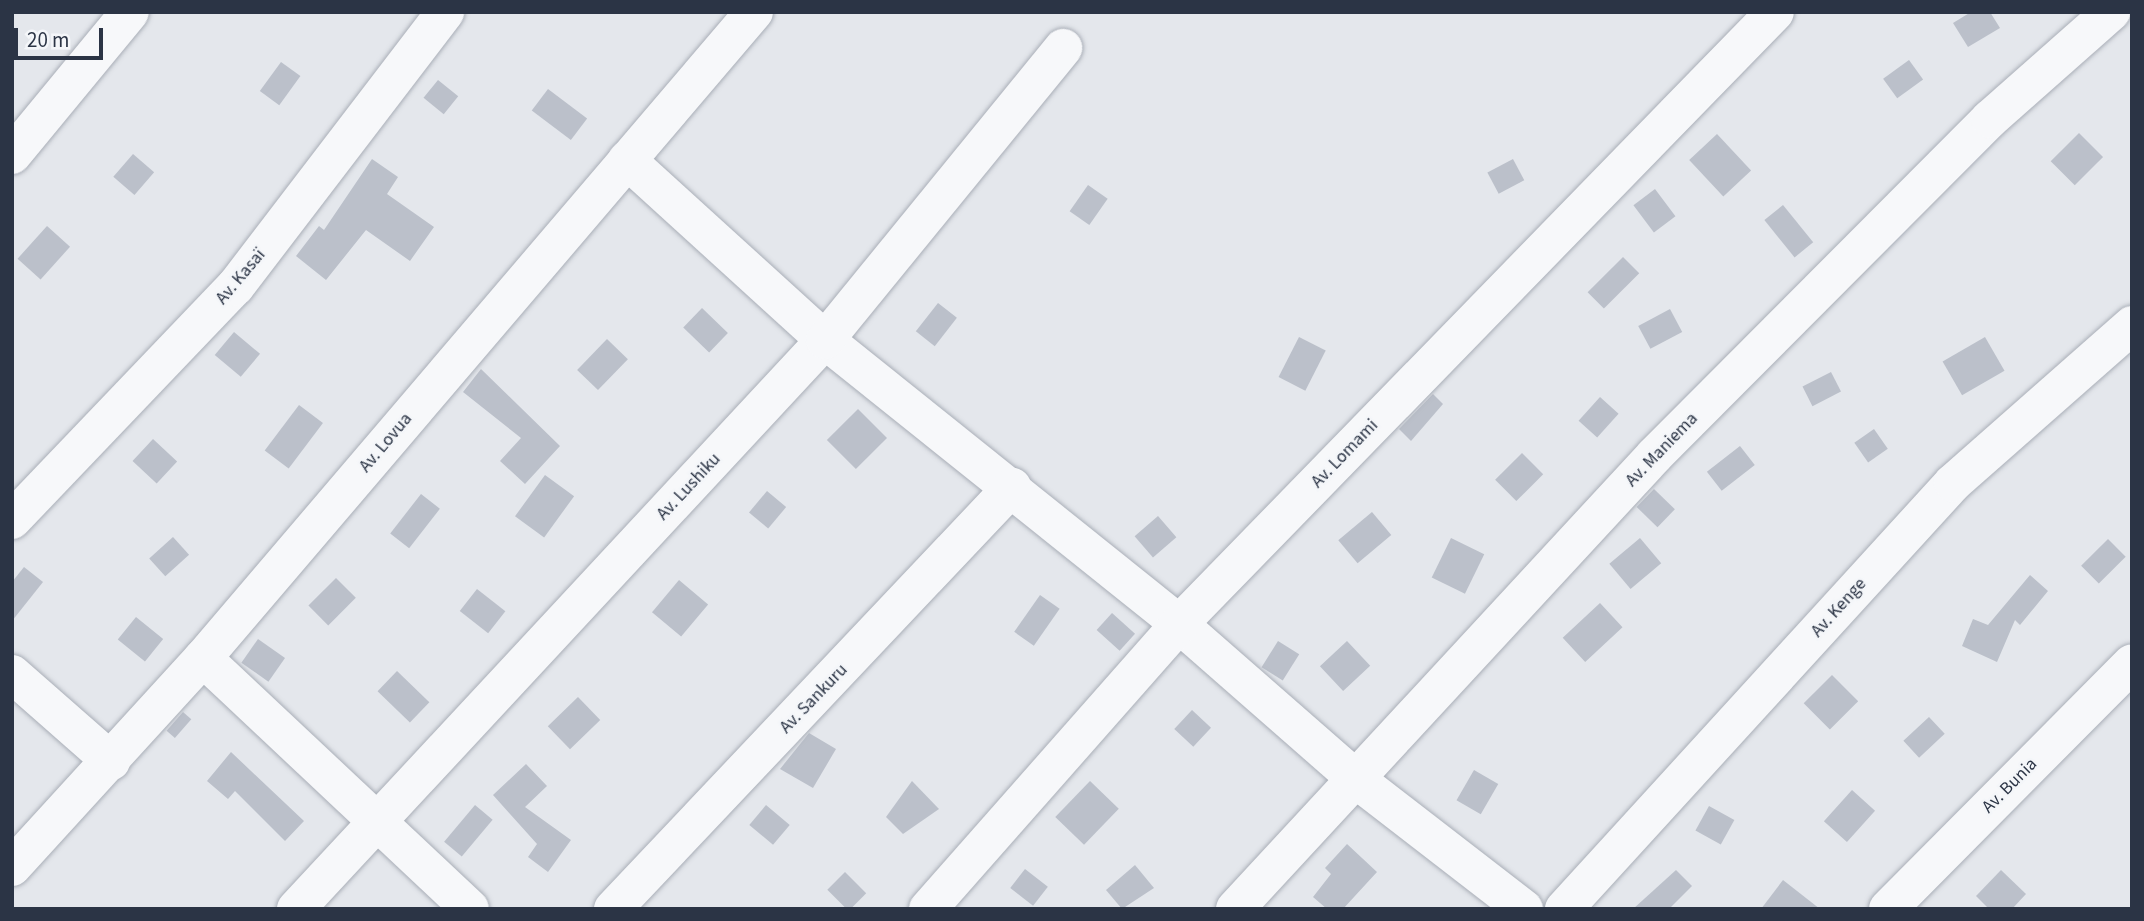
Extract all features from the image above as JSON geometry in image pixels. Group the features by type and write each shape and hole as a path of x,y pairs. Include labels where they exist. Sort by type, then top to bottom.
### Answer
{"street":[{"path":"12,155 130,12"},
{"name":"Av. Kasaï","path":"12,520 235,288 445,12"},
{"name":"Av. Lovua","path":"12,867 203,659 754,12"},
{"name":"Av. Lomami","path":"928,909 1180,624 1775,12"},
{"name":"Av. Maniema","path":"1234,909 1357,780 1655,455 1990,119 2111,12"},
{"name":"Av. Lushiku","path":"296,909 825,340 1063,48"},
{"path":"627,160 825,340 1180,624 1357,780 1524,909"},
{"name":"Av. Kenge","path":"1563,909 1953,483 2132,325"},
{"name":"Av. Sankuru","path":"613,909 1012,487"},
{"path":"203,659 374,825 470,909"},
{"name":"Av. Bunia","path":"1888,909 2132,663"},
{"path":"12,674 111,761"}],"building":[{"path":"1971,12 1990,12 2000,28 1968,47 1953,23"},
{"path":"1909,60 1923,79 1897,98 1883,79"},
{"path":"281,62 300,76 279,105 260,91"},
{"path":"438,80 458,96 444,114 424,98"},
{"path":"548,89 587,118 571,140 532,111"},
{"path":"2079,133 2103,157 2075,185 2051,161"},
{"path":"1717,134 1751,171 1723,196 1689,160"},
{"path":"133,154 154,172 134,195 113,177"},
{"path":"372,159 398,177 387,194 434,227 410,261 366,230 326,280 296,256 319,226 324,230"},
{"path":"1513,159 1524,180 1499,194 1487,173"},
{"path":"1088,185 1108,199 1089,225 1070,211"},
{"path":"1655,189 1675,216 1654,232 1633,205"},
{"path":"1783,205 1813,242 1795,257 1764,220"},
{"path":"47,226 70,247 41,279 18,259"},
{"path":"1623,257 1639,273 1604,309 1588,292"},
{"path":"938,303 957,318 935,346 916,331"},
{"path":"702,308 728,333 709,352 683,327"},
{"path":"1670,309 1682,332 1650,349 1638,326"},
{"path":"234,332 260,354 241,377 215,355"},
{"path":"1299,337 1326,351 1305,391 1279,377"},
{"path":"1985,337 2004,371 1962,395 1943,362"},
{"path":"607,339 628,359 598,390 577,370"},
{"path":"481,369 560,446 525,484 500,461 521,438 463,392"},
{"path":"1831,372 1841,392 1812,406 1802,387"},
{"path":"1433,394 1443,404 1411,441 1399,429"},
{"path":"1600,397 1619,414 1597,438 1579,421"},
{"path":"299,405 323,423 289,469 265,451"},
{"path":"858,409 887,438 856,469 827,440"},
{"path":"1874,429 1888,449 1868,462 1854,443"},
{"path":"153,439 177,462 157,483 133,461"},
{"path":"1740,446 1755,465 1722,491 1707,472"},
{"path":"1522,453 1543,474 1516,501 1495,480"},
{"path":"545,475 574,496 544,537 515,516"},
{"path":"1654,489 1675,509 1657,527 1637,507"},
{"path":"767,491 786,507 768,529 749,512"},
{"path":"421,494 440,509 409,548 390,533"},
{"path":"1372,512 1391,535 1358,563 1338,540"},
{"path":"1158,516 1176,537 1153,557 1135,536"},
{"path":"173,537 189,555 165,576 149,558"},
{"path":"1451,538 1484,554 1465,594 1432,578"},
{"path":"1640,538 1661,563 1631,589 1609,564"},
{"path":"2108,539 2126,557 2099,584 2081,566"},
{"path":"24,567 43,582 12,621 12,582"},
{"path":"2030,575 2048,591 2020,625 2015,620 1997,662 1962,646 1973,619 1988,625"},
{"path":"336,578 356,598 328,625 308,606"},
{"path":"679,580 708,604 681,637 652,612"},
{"path":"477,589 505,611 488,633 460,611"},
{"path":"1040,595 1060,609 1034,646 1014,632"},
{"path":"1600,603 1623,627 1585,662 1563,638"},
{"path":"1112,613 1135,634 1120,651 1097,630"},
{"path":"136,617 163,639 145,662 118,640"},
{"path":"258,639 285,658 268,682 241,663"},
{"path":"1278,641 1299,654 1283,681 1262,667"},
{"path":"1347,641 1370,666 1343,691 1320,666"},
{"path":"397,671 429,702 410,722 378,691"},
{"path":"1832,675 1858,701 1830,729 1804,703"},
{"path":"578,697 600,720 570,749 548,726"},
{"path":"1192,710 1211,728 1193,747 1174,729"},
{"path":"183,712 191,719 175,738 167,731"},
{"path":"1929,717 1945,734 1919,758 1903,741"},
{"path":"809,733 836,749 813,788 780,769"},
{"path":"231,752 304,821 285,841 235,791 228,799 207,781"},
{"path":"526,764 547,786 525,807 571,840 548,872 528,857 537,844 493,795"},
{"path":"1474,770 1498,784 1481,814 1456,800"},
{"path":"912,781 939,809 903,834 886,817"},
{"path":"1090,781 1119,809 1084,845 1055,817"},
{"path":"1852,790 1875,811 1847,842 1824,821"},
{"path":"475,805 493,820 462,857 444,842"},
{"path":"766,805 790,825 773,845 749,825"},
{"path":"1709,806 1734,820 1721,845 1695,830"},
{"path":"1347,844 1377,872 1343,909 1327,909 1313,897 1331,874 1325,868"},
{"path":"1135,865 1154,888 1122,909 1106,890"},
{"path":"1025,869 1048,887 1033,906 1010,888"},
{"path":"1676,870 1692,886 1669,909 1633,909"},
{"path":"2001,870 2026,894 2012,909 1989,909 1976,896"},
{"path":"845,872 866,893 850,909 847,909 827,890"},
{"path":"1783,880 1820,909 1761,909"}]}
